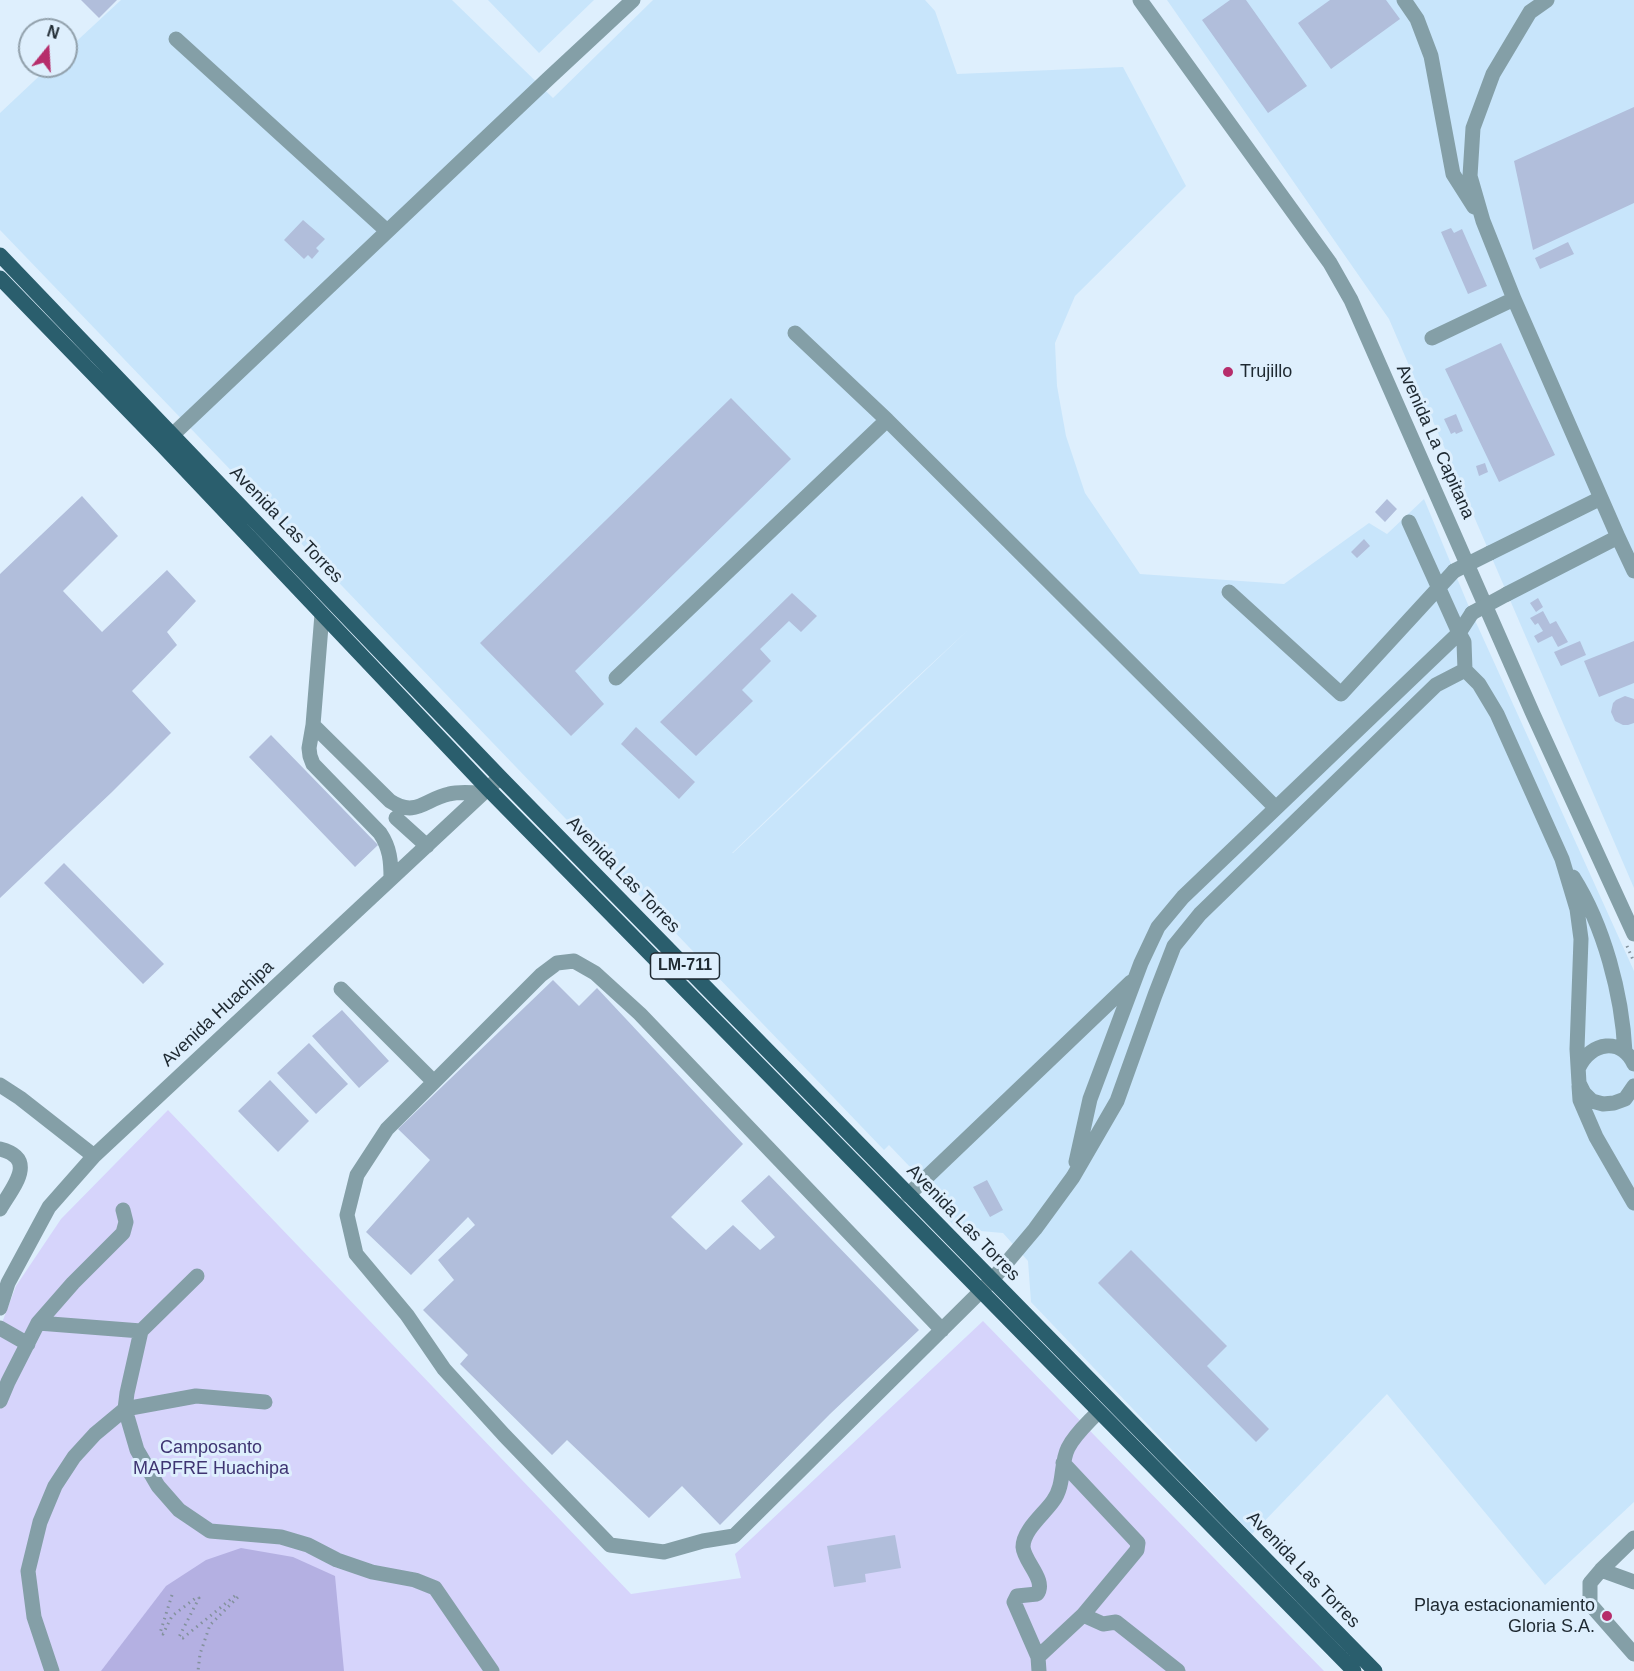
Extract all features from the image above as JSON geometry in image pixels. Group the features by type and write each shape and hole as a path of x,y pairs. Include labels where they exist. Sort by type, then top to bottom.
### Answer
{"main road":[{"name":"Avenida Las Torres","path":"0,255 322,614 486,791 1354,1671"},
{"name":"Avenida Las Torres","path":"0,278 167,440 500,777 1375,1671"}],"street":[{"path":"167,440 633,0"},
{"name":"Avenida La Capitana","path":"1140,0 1330,263 1352,300 1529,704 1634,934"},
{"path":"1404,0 1417,19 1431,56 1453,174 1483,221"},
{"path":"1547,0 1530,12 1493,74 1473,128 1470,176 1483,221 1514,299 1634,571"},
{"path":"176,39 387,231"},
{"path":"1432,338 1514,299"},
{"path":"795,333 887,420 1276,808"},
{"path":"616,678 887,420"},
{"path":"1229,592 1341,694 1454,571 1601,498"},
{"path":"1409,522 1464,642 1465,670 1479,684 1497,714 1562,859 1582,892 1602,939 1616,983 1623,1030 1630,1053"},
{"path":"1073,1177 1090,1099 1135,978 1158,927 1183,897 1459,633 1472,613 1618,537"},
{"path":"322,614 310,756 313,764 387,843 391,879"},
{"path":"942,1330 639,1014 595,973 574,961 557,963 541,975 387,1128 357,1175 347,1215 356,1254 407,1315 444,1370 610,1545 664,1552 703,1541 734,1536 942,1330 992,1280 1035,1229 1073,1177 1117,1101 1174,946 1200,914 1436,685 1465,670"},
{"path":"313,725 390,801 399,807 401,814 427,846"},
{"name":"Avenida Huachipa","path":"0,1308 8,1283 49,1207 94,1156 500,777"},
{"path":"380,833 401,814 449,794 486,791"},
{"path":"1562,859 1577,909 1581,939 1577,1049 1580,1100 1596,1137 1634,1203"},
{"path":"908,1195 1135,978"},
{"path":"341,990 433,1082"},
{"path":"1579,1067 1589,1052 1598,1047 1616,1047 1630,1053"},
{"path":"1579,1083 1584,1093 1592,1101 1603,1104 1614,1104 1625,1099 1633,1090"},
{"path":"0,1085 94,1156"},
{"path":"0,1101 20,1098"},
{"path":"0,1149 13,1153 19,1160 21,1169 19,1177 0,1209"},
{"path":"0,1401 38,1323 73,1283 123,1233 126,1222 123,1210"},
{"path":"197,1276 141,1331 127,1393 125,1409 137,1450 158,1486 179,1509 210,1532 282,1537 308,1545 336,1560 372,1572 416,1580 435,1588 492,1671"},
{"path":"38,1323 141,1331"},
{"path":"0,1328 28,1344"},
{"path":"52,1671 34,1617 28,1571 40,1522 55,1486 74,1457 95,1434 125,1409 196,1395 265,1402"},
{"path":"1064,1463 1138,1543 1137,1550 1083,1615 1038,1664 1014,1602 1017,1596 1037,1594 1040,1586 1026,1560 1023,1546 1029,1529 1055,1499 1061,1482 1064,1463 1068,1448 1098,1412"},
{"path":"1633,1652 1590,1604 1590,1583 1634,1538"},
{"path":"1601,1570 1634,1582"},
{"path":"1083,1615 1103,1624 1116,1622 1178,1671"}],"path":[{"path":"172,1595 160,1633 163,1634 172,1616 196,1597 199,1598 179,1637 183,1638 236,1595 238,1597 210,1624 200,1654 198,1671"}],"shaded area":[{"path":"121,0 452,0 553,98 653,0 925,0 935,11 957,74 1123,67 1186,186 1075,296 1055,343 1057,386 1066,436 1085,493 1140,574 1284,584 1369,523 1387,534 1424,499 1469,607 1634,971 1634,1502 1545,1585 1387,1394 1252,1534 1031,1302 1028,1261 1003,1233 957,1229 929,1198 928,1186 889,1145 884,1150 0,230 0,113 37,78 78,78 78,40","holes":["968,630 733,853 861,729"]},
{"path":"488,0 594,0 539,53"},
{"path":"1167,0 1634,0 1634,888 1389,319"},
{"path":"241,1548 293,1557 335,1576 344,1671 101,1671 166,1586 206,1560"}],"green space":[{"name":"Camposanto MAPFRE Huachipa","path":"168,1110 631,1594 741,1578 735,1554 983,1321 1324,1671 0,1671 0,1328 16,1286 61,1219"}],"building":[{"path":"81,0 117,0 99,18"},
{"path":"1230,0 1246,0 1307,86 1268,113 1202,20"},
{"path":"1330,0 1386,0 1400,19 1331,69 1298,23"},
{"path":"1634,107 1634,203 1533,250 1514,161"},
{"path":"303,220 325,239 316,248 319,251 312,259 308,255 304,259 284,240"},
{"path":"1451,228 1454,233 1462,229 1487,286 1468,294 1441,232"},
{"path":"1568,242 1574,254 1540,269 1535,258"},
{"path":"1501,343 1555,455 1499,482 1445,369"},
{"path":"731,398 791,459 575,671 604,704 571,736 480,643"},
{"path":"1456,414 1463,431 1451,434 1444,419"},
{"path":"1485,463 1488,472 1479,476 1476,466"},
{"path":"82,496 118,536 63,591 102,632 167,570 196,601 167,632 177,645 132,691 171,733 0,898 0,574"},
{"path":"1387,499 1397,509 1385,522 1375,512"},
{"path":"1364,539 1370,546 1357,558 1351,552"},
{"path":"792,593 817,616 801,632 789,621 760,649 771,661 742,690 753,701 696,756 660,722"},
{"path":"1538,598 1543,607 1536,612 1530,603"},
{"path":"1543,611 1550,624 1556,621 1568,642 1558,647 1552,636 1538,643 1534,636 1543,631 1538,623 1535,625 1530,618"},
{"path":"1580,641 1586,655 1561,666 1554,652"},
{"path":"1634,641 1634,683 1599,697 1584,661"},
{"path":"1625,696 1634,699 1634,723 1628,725 1615,721 1611,712 1613,703"},
{"path":"636,727 695,782 679,799 621,744"},
{"path":"271,735 378,845 355,867 249,757"},
{"path":"64,863 164,964 143,984 44,883"},
{"path":"553,980 579,1006 597,988 743,1144 671,1217 706,1250 733,1225 760,1250 775,1237 741,1201 769,1175 919,1330 830,1414 720,1525 682,1486 649,1518 567,1440 552,1455 460,1364 468,1355 423,1310 454,1280 438,1260 475,1225 468,1217 411,1275 366,1232 430,1160 398,1129"},
{"path":"342,1010 389,1061 359,1088 312,1036"},
{"path":"309,1043 348,1084 316,1114 277,1073"},
{"path":"270,1080 309,1121 278,1152 238,1111"},
{"path":"987,1180 1003,1210 990,1217 973,1187"},
{"path":"1131,1250 1227,1346 1207,1366 1269,1429 1256,1442 1098,1283"},
{"path":"895,1535 901,1568 865,1574 866,1582 834,1587 827,1546"}],"place":[{"name":"Trujillo","path":"1228,372"},
{"name":"Playa estacionamiento Gloria S.A.","path":"1607,1616"}]}
